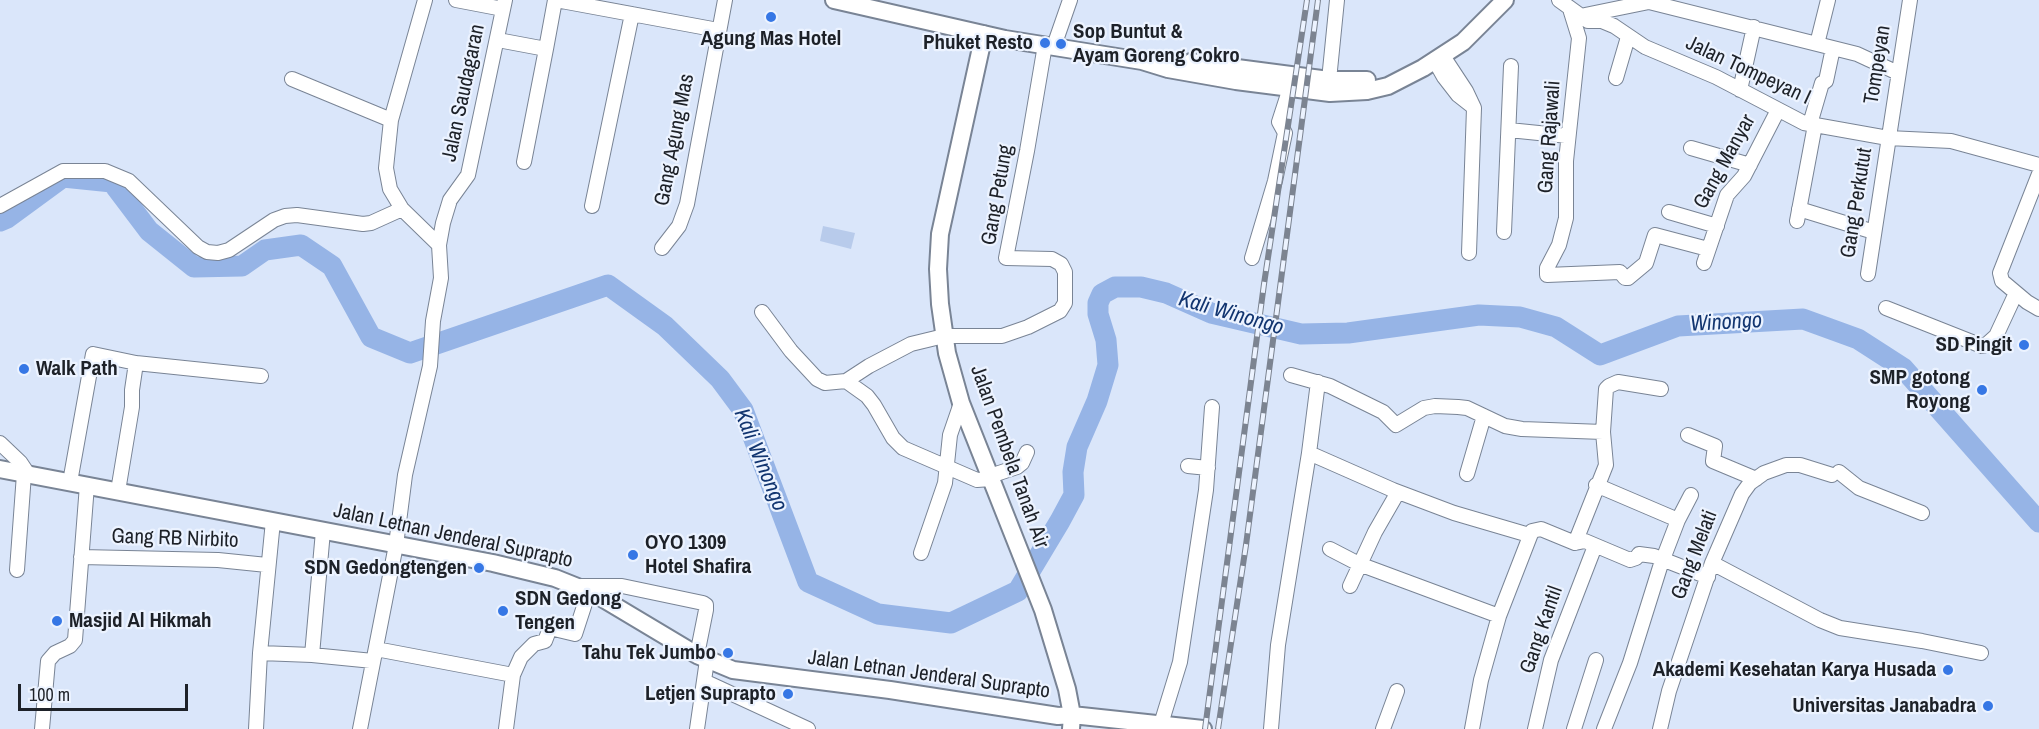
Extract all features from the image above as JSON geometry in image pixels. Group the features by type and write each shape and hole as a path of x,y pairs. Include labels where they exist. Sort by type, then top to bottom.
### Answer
{"main road":[{"path":"834,0 984,34 1142,61 1178,71 1330,93 1366,91 1388,86 1439,58 1478,28 1505,0"},
{"name":"Jalan Pembela Tanah Air","path":"984,34 940,234 938,269 940,304 944,336 961,403 1041,606 1062,671 1069,721"},
{"path":"1142,61 1173,60 1329,80 1354,81 1404,76"},
{"name":"Jalan Letnan Jenderal Suprapto","path":"0,469 493,563 555,578 583,588 702,657 740,671 890,690 1069,721"},
{"path":"1069,721 1161,724 1203,729"},
{"path":"1069,721 1132,729"}],"street":[{"path":"425,0 391,120 386,168 390,189 402,208 439,245"},
{"path":"456,0 504,5"},
{"path":"524,162 556,0 718,30"},
{"name":"Gang Agung Mas","path":"662,248 679,226 687,204 725,0"},
{"path":"1049,46 1070,0"},
{"path":"1329,80 1337,0"},
{"path":"1817,44 1828,0"},
{"name":"Tompeyan","path":"1888,138 1910,0"},
{"path":"1569,8 1649,2 1833,48 1861,56 1898,73"},
{"name":"Jalan Saudagaran","path":"360,729 396,545 405,475 430,366 432,331 441,278 439,245 446,209 468,175 504,5"},
{"name":"Jalan Tompeyan I","path":"1569,8 1588,21 1602,21 1614,26 1645,47 1716,77 1792,118 1888,138 1951,141 2039,165"},
{"name":"Gang Rajawali","path":"1569,8 1579,38 1566,161 1566,218 1559,245 1547,268 1547,274 1549,276 1620,272 1628,278 1646,263 1655,235 1706,256 1717,226"},
{"path":"592,206 632,14"},
{"path":"1740,90 1754,27"},
{"path":"1616,78 1628,37"},
{"path":"498,40 546,49"},
{"name":"Gang Petung","path":"944,336 1002,336 1057,313 1065,303 1065,272 1058,261 1006,258 1049,46"},
{"path":"1833,48 1826,81 1822,83 1812,124 1798,215 1874,232"},
{"path":"1439,58 1443,76 1458,95 1474,108 1469,253"},
{"path":"1504,232 1511,66"},
{"path":"292,79 391,120"},
{"path":"1252,258 1275,181 1285,133 1279,122 1290,88"},
{"name":"Gang Manyar","path":"1669,212 1717,226 1727,195 1737,186 1750,165 1778,110"},
{"path":"1509,130 1568,136"},
{"name":"Gang Perkutut","path":"1868,274 1888,138"},
{"path":"1690,148 1750,165"},
{"path":"0,206 63,171 105,171 129,181 198,247 207,252 218,253 229,250 274,220 285,216 297,215 363,224 402,208"},
{"path":"2039,174 2000,273 2002,281 2039,309"},
{"path":"1886,308 1982,346 1996,336 2016,293"},
{"path":"762,312 779,337 817,379 825,383 846,381 911,344 944,336"},
{"path":"70,482 93,354 136,363 261,376"},
{"path":"118,491 132,407 136,363"},
{"path":"1291,375 1330,386 1383,412 1396,425 1418,410 1435,406 1463,407 1505,426 1522,429 1603,432"},
{"path":"846,381 867,396 893,438 903,448 977,480 993,483 1022,463 1027,452"},
{"path":"1271,729 1278,645 1318,382"},
{"path":"1575,543 1596,485 1606,465 1603,432 1605,394 1610,386 1625,382 1661,389"},
{"path":"921,553 945,483 950,435 961,403"},
{"path":"1161,724 1180,662 1206,490 1212,407"},
{"path":"1467,474 1484,416"},
{"path":"1689,435 1715,446 1713,461 1756,479"},
{"path":"0,443 20,462 26,474 16,570"},
{"path":"1309,453 1398,492 1454,513 1529,536"},
{"name":"Gang Melati","path":"1660,729 1669,691 1712,563 1742,494 1756,479 1775,468 1792,464 1809,467 1835,473 1859,488 1922,513"},
{"path":"1188,466 1208,468"},
{"path":"42,729 48,661 55,653 70,646 75,640 87,485"},
{"path":"1596,485 1678,520"},
{"path":"1350,586 1375,532 1398,492"},
{"path":"1604,729 1630,663 1678,520 1691,495"},
{"path":"256,729 267,565 273,521"},
{"path":"1472,729 1481,680 1499,616 1529,536 1536,529 1575,543 1585,541 1630,560 1639,554 1664,558 1674,565 1708,577"},
{"path":"312,655 323,531"},
{"name":"Gang Kantil","path":"1535,729 1554,652 1595,546"},
{"path":"1330,549 1359,564 1499,616"},
{"name":"Gang RB Nirbito","path":"81,557 218,560 267,565"},
{"path":"1712,563 1820,620 1840,627 1899,636 1981,653"},
{"path":"506,729 513,675 522,656 534,644 545,640 550,628 574,634 583,588 622,586 706,605 702,657 704,681 698,729"},
{"path":"260,653 374,655 513,675"},
{"path":"1574,729 1596,660"},
{"path":"704,681 778,723 808,729"},
{"path":"1383,729 1397,691"}],"shaded area":[{"path":"823,226 855,233 851,249 820,241"}],"waterway":[{"name":"Kali Winongo","path":"0,221 63,177 112,182 149,231 194,267 242,266 265,250 301,245 332,266 371,337 410,353 608,285 665,326 720,379 743,410 808,582 878,614 951,623 1018,591 1074,495 1073,472 1077,447 1097,401 1108,365 1106,340 1098,314 1098,303 1102,294 1115,287 1141,287 1166,293 1211,313 1301,334 1348,333 1479,315 1520,317 1556,327 1600,355 1678,326 1803,319 1858,339 1903,368 2039,522"}],"railway":[{"path":"1205,729 1264,284 1307,0"},
{"path":"1218,729 1246,545 1318,0"}],"place":[{"name":"Agung Mas Hotel","path":"771,17"},
{"name":"Phuket Resto","path":"1045,43"},
{"name":"Sop Buntut & Ayam Goreng Cokro","path":"1061,44"},
{"name":"SD Pingit","path":"2024,345"},
{"name":"Walk Path","path":"24,369"},
{"name":"SMP gotong Royong","path":"1982,390"},
{"name":"OYO 1309 Hotel Shafira","path":"633,555"},
{"name":"SDN Gedongtengen","path":"479,568"},
{"name":"SDN Gedong Tengen","path":"503,611"},
{"name":"Masjid Al Hikmah","path":"57,621"},
{"name":"Tahu Tek Jumbo","path":"728,653"},
{"name":"Akademi Kesehatan Karya Husada","path":"1948,670"},
{"name":"Letjen Suprapto","path":"788,694"},
{"name":"Universitas Janabadra","path":"1988,706"}],"water label":[{"name":"Winongo","path":"1726,323"}]}
